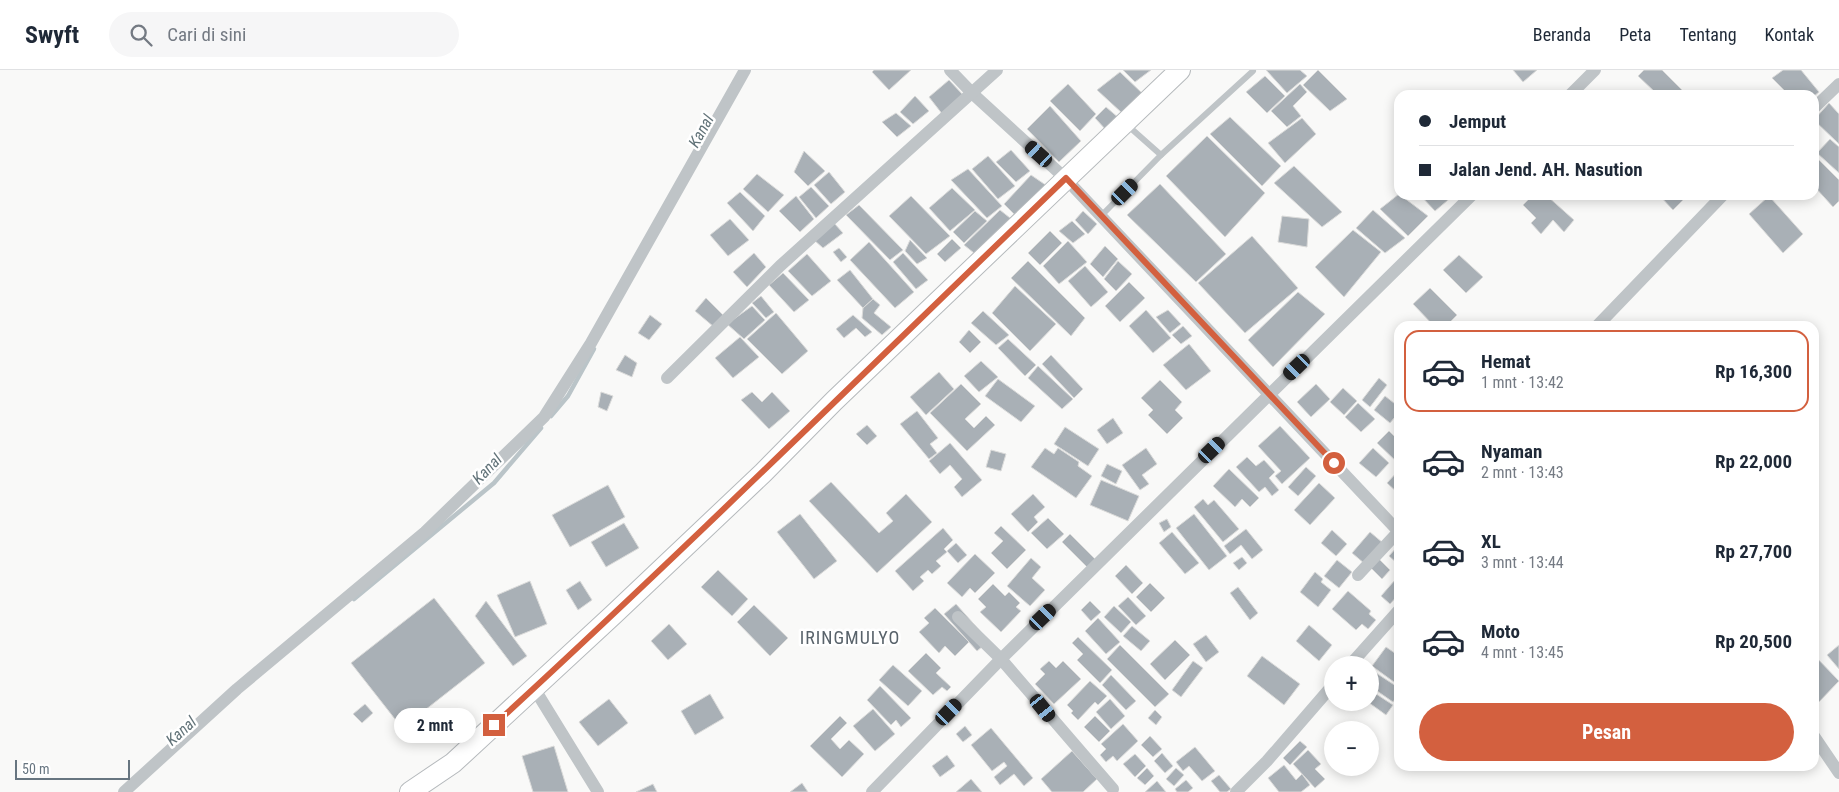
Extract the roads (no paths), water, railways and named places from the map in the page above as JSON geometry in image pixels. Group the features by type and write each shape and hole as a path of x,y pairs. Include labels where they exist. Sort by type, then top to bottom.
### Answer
{"highway":[{"path":"410,792 453,762 534,688 763,473 834,401 1180,70"}],"street":[{"path":"124,792 237,689 425,532 544,417 591,344 745,70"},
{"path":"950,70 973,94 1066,178 1394,527"},
{"path":"667,378 780,266 973,94 997,70"},
{"path":"1575,90 1595,70"},
{"path":"1819,103 1834,88 1839,102"},
{"path":"872,792 1001,659 1467,200"},
{"path":"1602,321 1718,200"},
{"path":"1358,576 1394,537"},
{"path":"1358,656 1394,616"},
{"path":"958,617 1001,659 1113,789"},
{"path":"534,688 598,792"},
{"path":"1236,792 1267,762 1324,695"},
{"path":"1819,743 1839,773"}],"lane":[{"path":"1101,216 1161,155 1253,71"},
{"path":"1125,123 1161,155"}],"waterway":[{"name":"Kanal","path":"551,416 568,396 594,349"},
{"name":"Kanal","path":"354,599 494,483 541,428"}],"district":[{"name":"IRINGMULYO","path":"850,637"}]}
